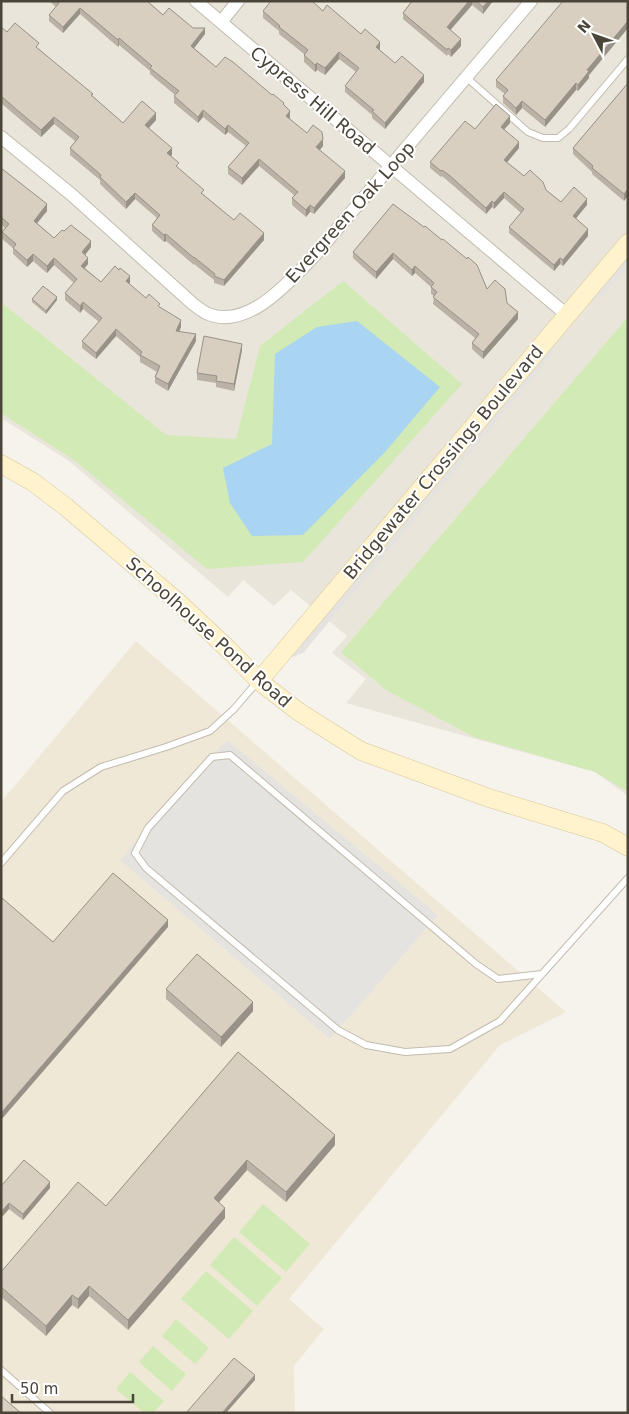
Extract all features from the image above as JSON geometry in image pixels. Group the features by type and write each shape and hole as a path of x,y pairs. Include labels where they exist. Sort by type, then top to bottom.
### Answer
{"street":[{"name":"Cypress Hill Road","path":"196,1 567,316"},
{"path":"221,22 238,1"},
{"name":"Evergreen Oak Loop","path":"1,138 72,194 193,304 206,313 223,317 239,316 252,311 289,282 315,255 531,1"},
{"name":"Bridgewater Crossings Boulevard","path":"259,681 628,243"},
{"name":"Schoolhouse Pond Road","path":"1,464 33,482 66,507 179,603 259,681 299,712 360,751 489,798 603,833 628,847"}],"lane":[{"path":"467,78 528,132 543,138 558,138 569,129 628,59"},
{"path":"1,863 63,791 101,767 210,731 234,709 259,681"},
{"path":"542,974 498,979 476,964 230,755 212,756 148,828 135,853 146,868 338,1030 366,1045 405,1052 450,1049 500,1021 628,878"},
{"path":"1,1370 50,1413"}],"shaded area":[{"path":"1,1 628,1 628,796 595,772 346,703 366,679 332,653 347,636 291,590 274,606 243,580 228,597 69,461 1,418"},
{"path":"628,256 628,267 602,296 590,301"},
{"path":"555,343 551,356 303,653 292,657 291,656"},
{"path":"136,641 566,1012 500,1045 289,1299 324,1329 294,1366 295,1413 1,1413 1,802"},
{"path":"227,740 438,915 330,1039 120,860"}],"green space":[{"path":"343,281 462,384 303,562 207,569 74,460 1,413 1,302 166,435 236,439 260,346"},
{"path":"628,317 628,792 595,772 474,737 386,690 341,652"},
{"path":"263,1204 310,1244 286,1272 239,1232"},
{"path":"234,1237 282,1278 257,1306 210,1265"},
{"path":"206,1271 253,1311 229,1339 181,1299"},
{"path":"176,1319 209,1348 195,1364 162,1336"},
{"path":"153,1346 186,1374 172,1391 139,1362"},
{"path":"130,1372 164,1401 153,1413 144,1413 116,1389"}],"water":[{"path":"357,321 440,387 386,451 303,535 252,536 230,503 223,468 272,444 275,354 317,327"}],"building":[{"path":"57,1 147,1 163,15 169,8 193,28 205,28 191,46 216,67 225,57 233,62 284,103 290,111 286,116 307,133 313,125 322,132 323,139 316,147 345,171 314,208 310,205 306,210 292,198 298,192 259,159 242,178 228,167 249,143 228,125 225,129 203,110 198,117 174,96 179,91 150,68 152,66 80,8 63,27 49,15 59,3"},
{"path":"271,1 312,1 323,11 327,5 361,34 365,29 380,42 376,47 395,63 402,56 424,75 385,123 372,111 374,110 345,86 359,68 339,52 325,68 317,63 315,65 304,55 308,50 279,27 263,11"},
{"path":"412,1 469,1 447,27 461,39 451,50 448,48 447,50 403,13"},
{"path":"476,1 488,1 483,7"},
{"path":"563,1 628,1 628,21 587,70 589,71 578,85 576,83 545,120 522,101 516,108 503,96 508,90 496,80"},
{"path":"15,23 39,43 36,47 93,94 91,95 123,123 142,101 156,113 145,125 172,148 167,153 179,163 176,166 204,190 201,193 234,220 240,213 264,233 224,280 214,276 215,274 152,225 160,215 135,193 126,202 100,177 101,175 70,148 79,137 54,117 41,130 1,96 1,27 7,32"},
{"path":"628,83 628,189 624,194 592,168 593,166 573,148"},
{"path":"496,104 510,116 501,127 519,142 504,160 524,176 530,170 543,182 546,190 561,202 574,187 587,199 573,216 588,229 563,260 560,258 554,265 509,227 524,209 504,192 494,203 492,201 486,208 449,175 430,162 465,121 475,129"},
{"path":"1,168 47,204 34,221 54,238 71,225 91,241 82,252 88,258 81,266 101,282 115,266 119,270 120,268 130,276 126,281 146,298 149,294 160,304 158,306 181,320 176,331 196,334 168,384 155,377 160,366 140,355 142,352 116,329 96,353 82,341 102,318 83,302 80,306 65,293 77,279 54,258 47,266 33,254 27,260 13,248 16,244 2,232 9,224 1,217"},
{"path":"393,204 477,265 487,289 495,280 505,289 507,303 518,312 483,352 472,343 479,334 433,297 437,292 431,287 434,283 415,266 412,270 393,253 376,272 353,252"},
{"path":"43,286 57,297 46,311 32,299"},
{"path":"204,336 242,344 234,384 216,381 217,376 197,373"},
{"path":"113,873 168,920 1,1113 1,899 53,942"},
{"path":"197,954 253,1002 221,1037 166,989"},
{"path":"238,1052 335,1135 286,1192 247,1160 214,1198 225,1208 128,1320 89,1286 78,1299 72,1295 46,1326 1,1287 1,1272 78,1182 106,1206"},
{"path":"24,1160 50,1182 23,1214 9,1203 1,1212 1,1186"},
{"path":"234,1358 255,1375 222,1413 186,1413"},
{"path":"1,1396 21,1413 1,1413"}]}
